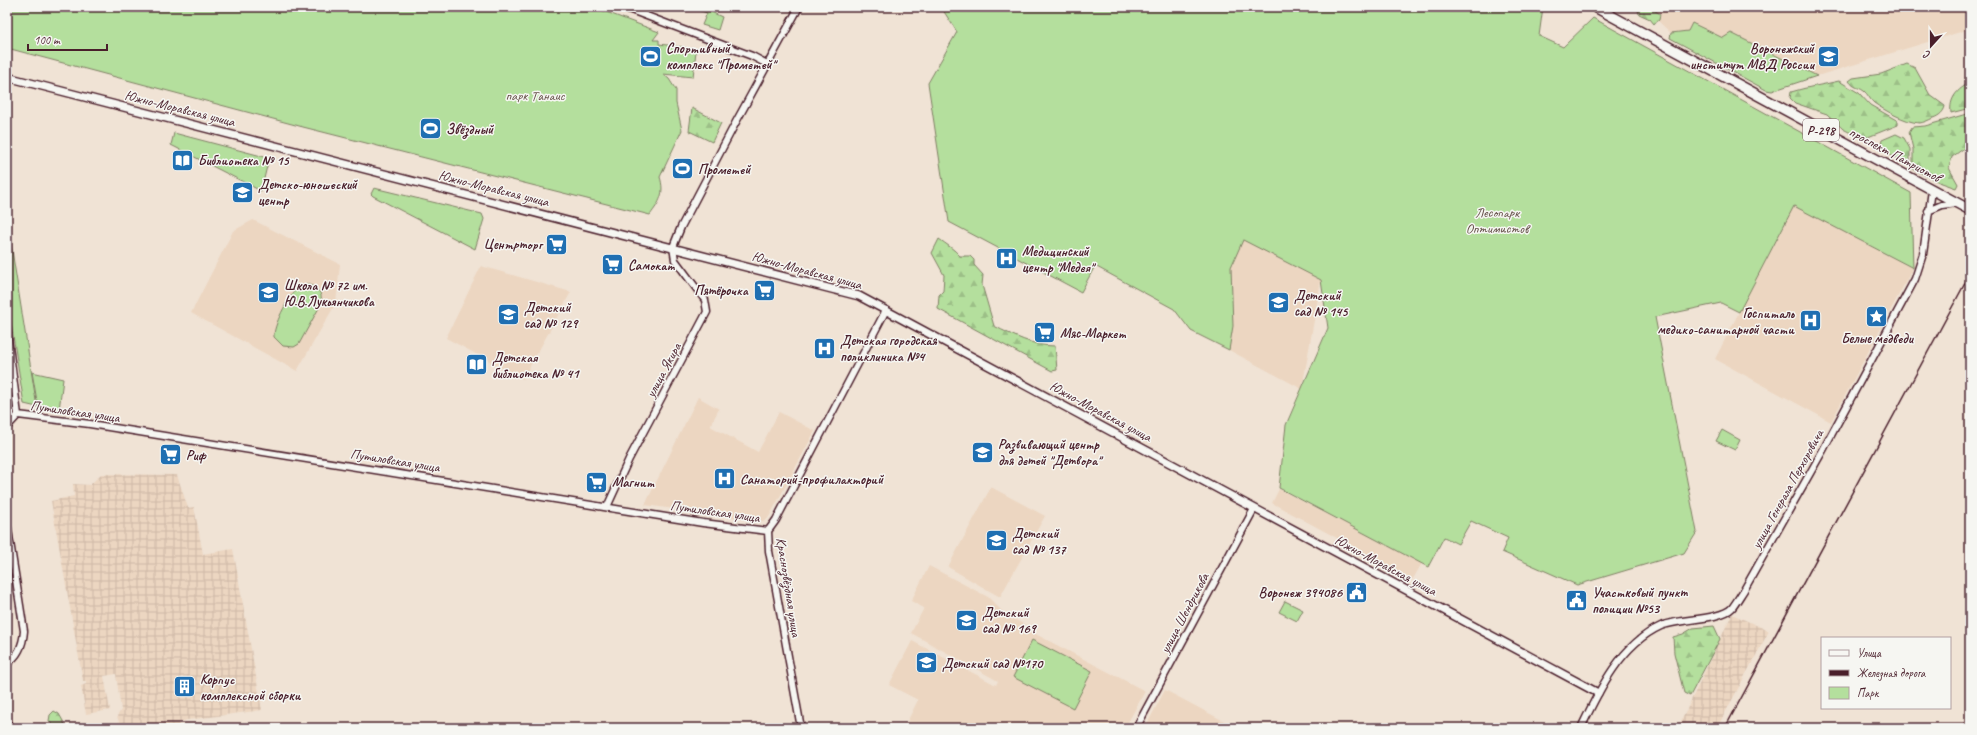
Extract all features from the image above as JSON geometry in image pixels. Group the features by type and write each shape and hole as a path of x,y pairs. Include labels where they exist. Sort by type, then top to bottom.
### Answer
{"highway":[{"name":"проспект Патриотов","path":"1595,7 1970,210"}],"main road":[{"name":"Южно-Моравская улица","path":"7,76 852,294 886,310 1598,693"}],"street":[{"path":"623,7 752,56 768,64"},
{"path":"673,247 691,207 799,7"},
{"name":"улица Генерала Перхоровича","path":"1581,728 1598,693 1613,669 1644,636 1662,625 1712,616 1731,609 1744,590 1822,452 1915,279 1923,254 1932,190"},
{"path":"1928,211 1942,205 1957,204"},
{"name":"улица Якира","path":"607,507 629,459 707,312 705,300 675,260 673,247"},
{"name":"Краснозвёздная улица","path":"801,728 769,551 768,530 776,520 886,310"},
{"path":"7,331 18,416 7,427"},
{"name":"Путиловская улица","path":"18,416 97,425 607,507 703,522 768,530"},
{"name":"улица Шендрикова","path":"1136,728 1254,509"},
{"path":"7,523 24,639 18,652 7,663"},
{"path":"7,720 8,728"}],"shaded area":[{"name":"Воронежский институт МВД России","path":"1649,7 1970,7 1970,29 1817,76 1738,37 1723,38 1692,23 1688,31 1671,33 1657,20 1660,13"},
{"name":"Госпиталь медико-санитарной части","path":"1794,205 1913,268 1831,422 1715,359"},
{"name":"Школа № 72 им. Ю.В.Лукьянчикова","path":"253,220 340,264 336,303 297,371 191,313 233,231"},
{"name":"Детский сад № 145","path":"1243,239 1321,280 1302,389 1229,350 1233,326 1231,267"},
{"name":"Детский сад № 129","path":"481,266 571,292 523,379 446,338"},
{"name":"Cанаторий-профилакторий","path":"698,397 719,409 710,426 758,452 779,412 815,431 769,517 763,521 645,505"},
{"path":"101,474 177,475 188,508 194,507 203,554 233,549 262,710 187,720 179,723 179,728 121,728 117,716 121,710 116,674 104,676 110,710 86,714 81,686 86,684 86,681 83,681 51,501 74,496 73,484 90,485"},
{"name":"Детский сад № 137","path":"991,487 1045,516 1000,597 948,567"},
{"path":"1279,489 1422,563 1413,579 1272,503"},
{"path":"929,566 988,597 1006,615 1027,626 1026,629 1145,691 1125,728 904,728 918,700 889,685 912,641 996,685 998,681 911,633 924,608 911,601"},
{"path":"1732,614 1769,631 1717,728 1678,728"},
{"path":"1165,690 1237,728 1145,728"}],"green space":[{"name":"парк Танаис","path":"7,7 593,7 659,32 653,40 659,40 659,44 683,47 696,51 693,77 663,74 669,79 676,90 676,103 682,130 660,177 662,188 661,197 650,215 303,127 7,48"},
{"path":"699,7 709,7 709,11 722,17 718,30 702,25 707,13 698,10"},
{"name":"Лесопарк Оптимистов","path":"941,7 1543,7 1539,36 1563,47 1593,18 1911,193 1913,268 1794,206 1739,312 1721,303 1655,317 1697,532 1684,553 1577,585 1502,552 1508,538 1471,521 1458,544 1444,537 1428,567 1279,488 1286,425 1328,328 1321,280 1243,240 1231,267 1233,326 1229,350 1191,331 1174,309 1095,266 1081,292 949,222 928,83 957,32"},
{"path":"1637,7 1654,10 1660,14 1659,20 1654,24 1650,19 1639,14"},
{"path":"1692,23 1723,38 1731,33 1817,76 1772,91 1766,90 1670,38 1671,33 1688,31"},
{"path":"1907,64 1915,68 1930,95 1945,106 1944,110 1939,115 1919,123 1907,120 1883,109 1873,102 1864,91 1851,84 1849,81 1853,78 1881,74"},
{"path":"1839,81 1859,93 1870,105 1898,121 1898,125 1863,139 1843,129 1827,114 1795,103 1790,98 1791,92"},
{"path":"1970,83 1970,108 1951,113 1951,103 1955,95 1961,88"},
{"path":"692,108 721,123 712,142 689,131"},
{"path":"1970,113 1970,144 1952,157 1949,168 1958,184 1956,188 1939,182 1913,169 1913,149 1909,132 1912,127 1925,126"},
{"path":"174,133 269,158 261,191 171,145"},
{"path":"1896,134 1904,138 1910,149 1910,162 1906,165 1880,148 1882,140"},
{"path":"374,188 482,214 484,219 475,249 373,196 371,194"},
{"path":"7,219 37,407 24,404 7,298"},
{"path":"939,239 960,256 970,256 974,260 974,265 983,275 982,285 994,326 1016,337 1031,342 1047,346 1055,346 1057,370 1052,371 938,309 939,295 943,291 944,275 932,253"},
{"path":"307,284 315,287 320,292 320,306 299,344 294,347 283,346 274,337 278,319 285,305 296,289"},
{"path":"32,372 63,379 59,410 38,407"},
{"path":"1722,430 1740,440 1735,450 1716,441"},
{"path":"1285,601 1303,610 1297,621 1279,612"},
{"path":"1714,626 1720,639 1690,696 1684,693 1674,653 1673,637 1683,634 1693,628"},
{"path":"1032,640 1092,671 1073,708 1013,677"},
{"path":"54,711 59,714 67,728 54,726 49,721 50,715"}],"railway":[{"path":"1725,728 1970,274"}],"place":[{"name":"Спортивный комплекс \"Прометей\"","path":"651,56"},
{"name":"Воронежский институт МВД России","path":"1829,56"},
{"name":"Звёздный","path":"431,129"},
{"name":"Библиотека № 15","path":"182,160"},
{"name":"Прометей","path":"683,169"},
{"name":"Детско-юношеский центр","path":"243,192"},
{"name":"Центрторг","path":"557,244"},
{"name":"Медицинский центр \"Медея\"","path":"1007,259"},
{"name":"Самокат","path":"613,265"},
{"name":"Пятёрочка","path":"764,290"},
{"name":"Школа № 72 им. Ю.В.Лукьянчикова","path":"269,293"},
{"name":"Детский сад № 145","path":"1278,303"},
{"name":"Детский сад № 129","path":"508,315"},
{"name":"Белые медведи","path":"1877,316"},
{"name":"Госпиталь медико-санитарной части","path":"1810,321"},
{"name":"Мяс-Маркет","path":"1044,333"},
{"name":"Детская городская поликлиника №4","path":"824,348"},
{"name":"Детская библиотека № 41","path":"476,365"},
{"name":"Развивающий центр для детей \"Детвора\"","path":"983,452"},
{"name":"Риф","path":"171,455"},
{"name":"Cанаторий-профилакторий","path":"724,479"},
{"name":"Магнит","path":"596,482"},
{"name":"Детский сад № 137","path":"997,541"},
{"name":"Воронеж 394086","path":"1357,592"},
{"name":"Участковый пункт полиции №53","path":"1577,600"},
{"name":"Детский сад № 169","path":"967,620"},
{"name":"Детский сад №170","path":"927,663"},
{"name":"Корпус комплексной сборки","path":"185,687"}]}
